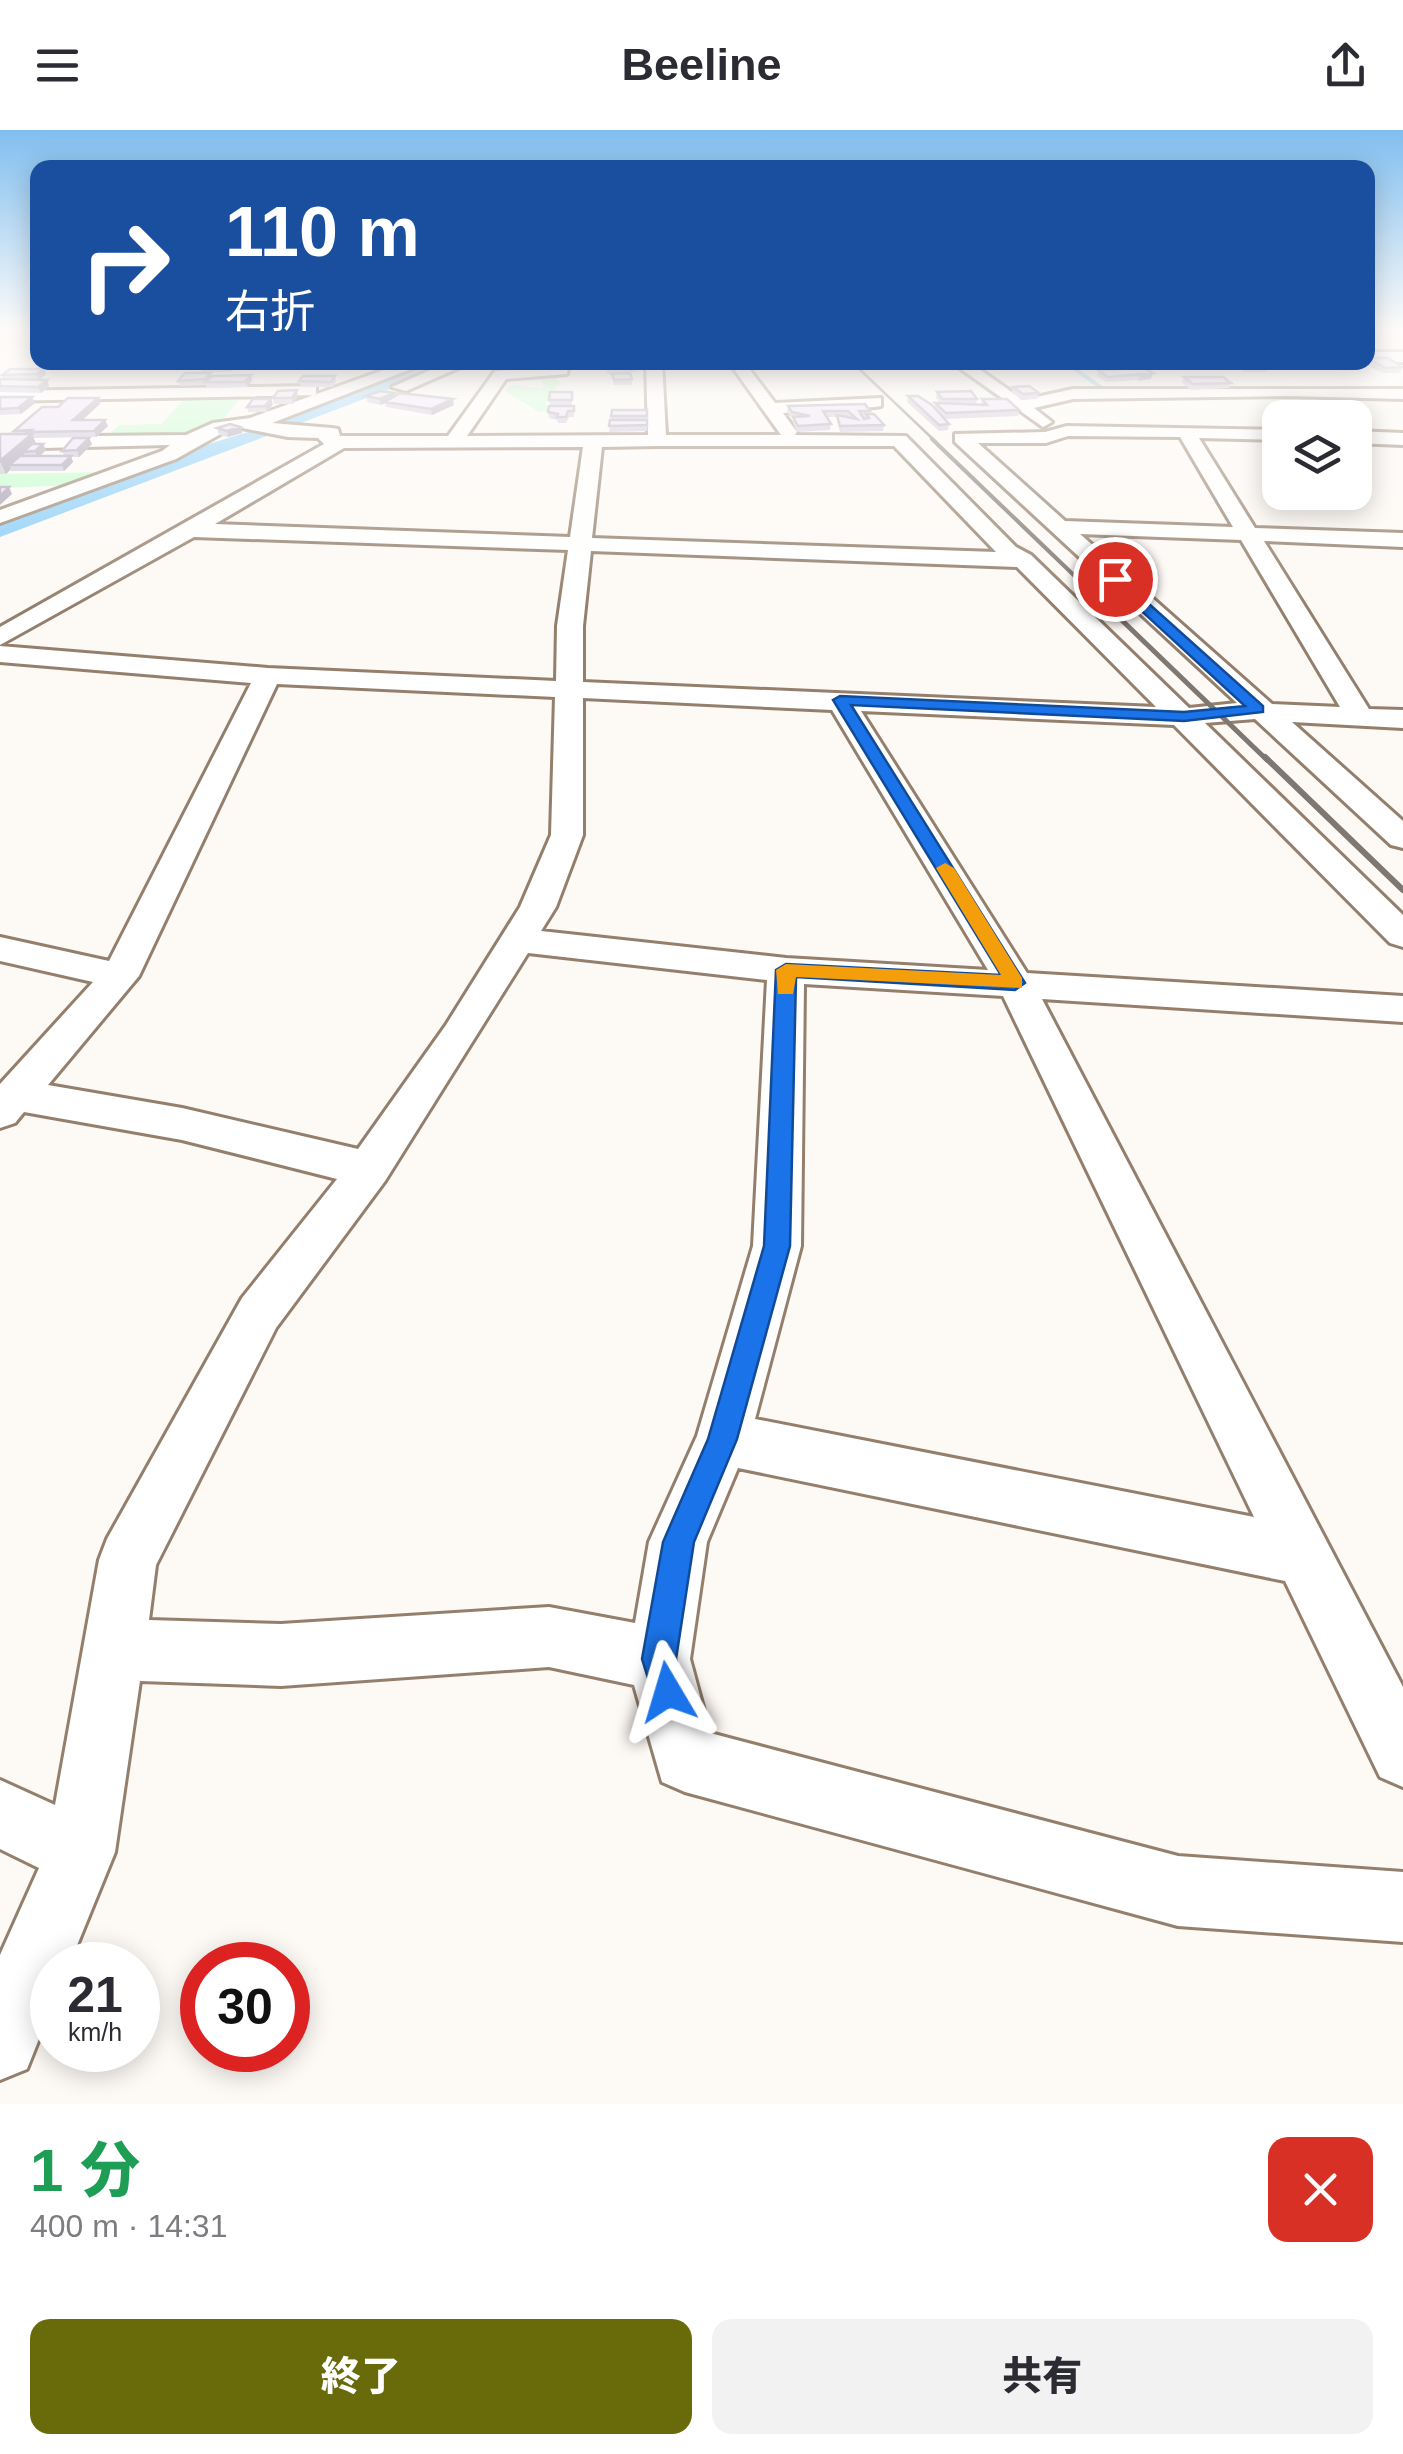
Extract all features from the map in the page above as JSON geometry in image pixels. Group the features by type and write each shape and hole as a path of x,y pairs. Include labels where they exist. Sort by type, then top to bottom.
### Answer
{"street":[{"path":"0,442 24,421"},
{"path":"256,425 266,421"},
{"path":"288,432 315,421"},
{"path":"456,438 468,421"},
{"path":"656,421 657,438"},
{"path":"781,421 795,440"},
{"path":"1042,421 1060,434"},
{"path":"1223,421 1230,433"},
{"path":"7,512 169,456 196,438 229,424 332,433 334,440"},
{"path":"1186,432 1360,717"},
{"path":"1262,434 1186,432 960,438 1403,838"},
{"path":"0,442 196,438"},
{"path":"250,446 456,438 899,440 1008,552 1023,560 1403,935"},
{"path":"1372,439 1401,441"},
{"path":"0,637 12,621 188,530 334,440"},
{"path":"0,2042 81,1852 128,1560 260,1313 369,1169 460,1035 538,907 567,835 570,626 593,441"},
{"path":"125,494 178,474"},
{"path":"1058,527 1403,540"},
{"path":"188,530 1023,560"},
{"path":"0,654 268,676 1184,717 1259,711 1403,720"},
{"path":"8,1104 120,976 268,676"},
{"path":"840,700 1015,983 1403,1754"},
{"path":"518,940 786,970 1403,1009"},
{"path":"0,950 120,976"},
{"path":"786,970 777,1246 723,1439 678,1542 659,1659 685,1758 1178,1891 1403,1906"},
{"path":"8,1104 182,1124 369,1169"},
{"path":"723,1439 1304,1556"},
{"path":"114,1649 281,1655 549,1637 659,1659"},
{"path":"0,1814 81,1852"}],"green space":[{"path":"222,421 217,427 192,436 107,437 119,425"},
{"path":"112,472 75,485 0,488 0,474"}],"water":[{"path":"306,421 0,537 0,520 196,448 277,423"}],"building":[{"path":"26,421 104,421 94,431 14,431"},
{"path":"610,421 647,421 647,425 609,426"},
{"path":"795,421 831,424 798,426"},
{"path":"839,421 880,421 884,425 840,426"},
{"path":"230,424 240,427 227,431 217,428"},
{"path":"0,434 32,434 0,461"},
{"path":"73,438 89,438 77,450 62,451"},
{"path":"32,444 43,444 35,451 23,452"},
{"path":"20,456 71,456 62,465 9,465"}],"railway":[{"path":"914,421 935,441"},
{"path":"932,439 1081,582"},
{"path":"1079,579 1267,760"},
{"path":"1265,757 1403,890"}],"slow traffic":[{"path":"786,989 786,970 1015,983 945,868"}],"route":[{"path":"668,1692 659,1659 678,1542 723,1439 777,1246 786,970 1015,983 840,700 1184,717 1257,709 1115,579"}]}
